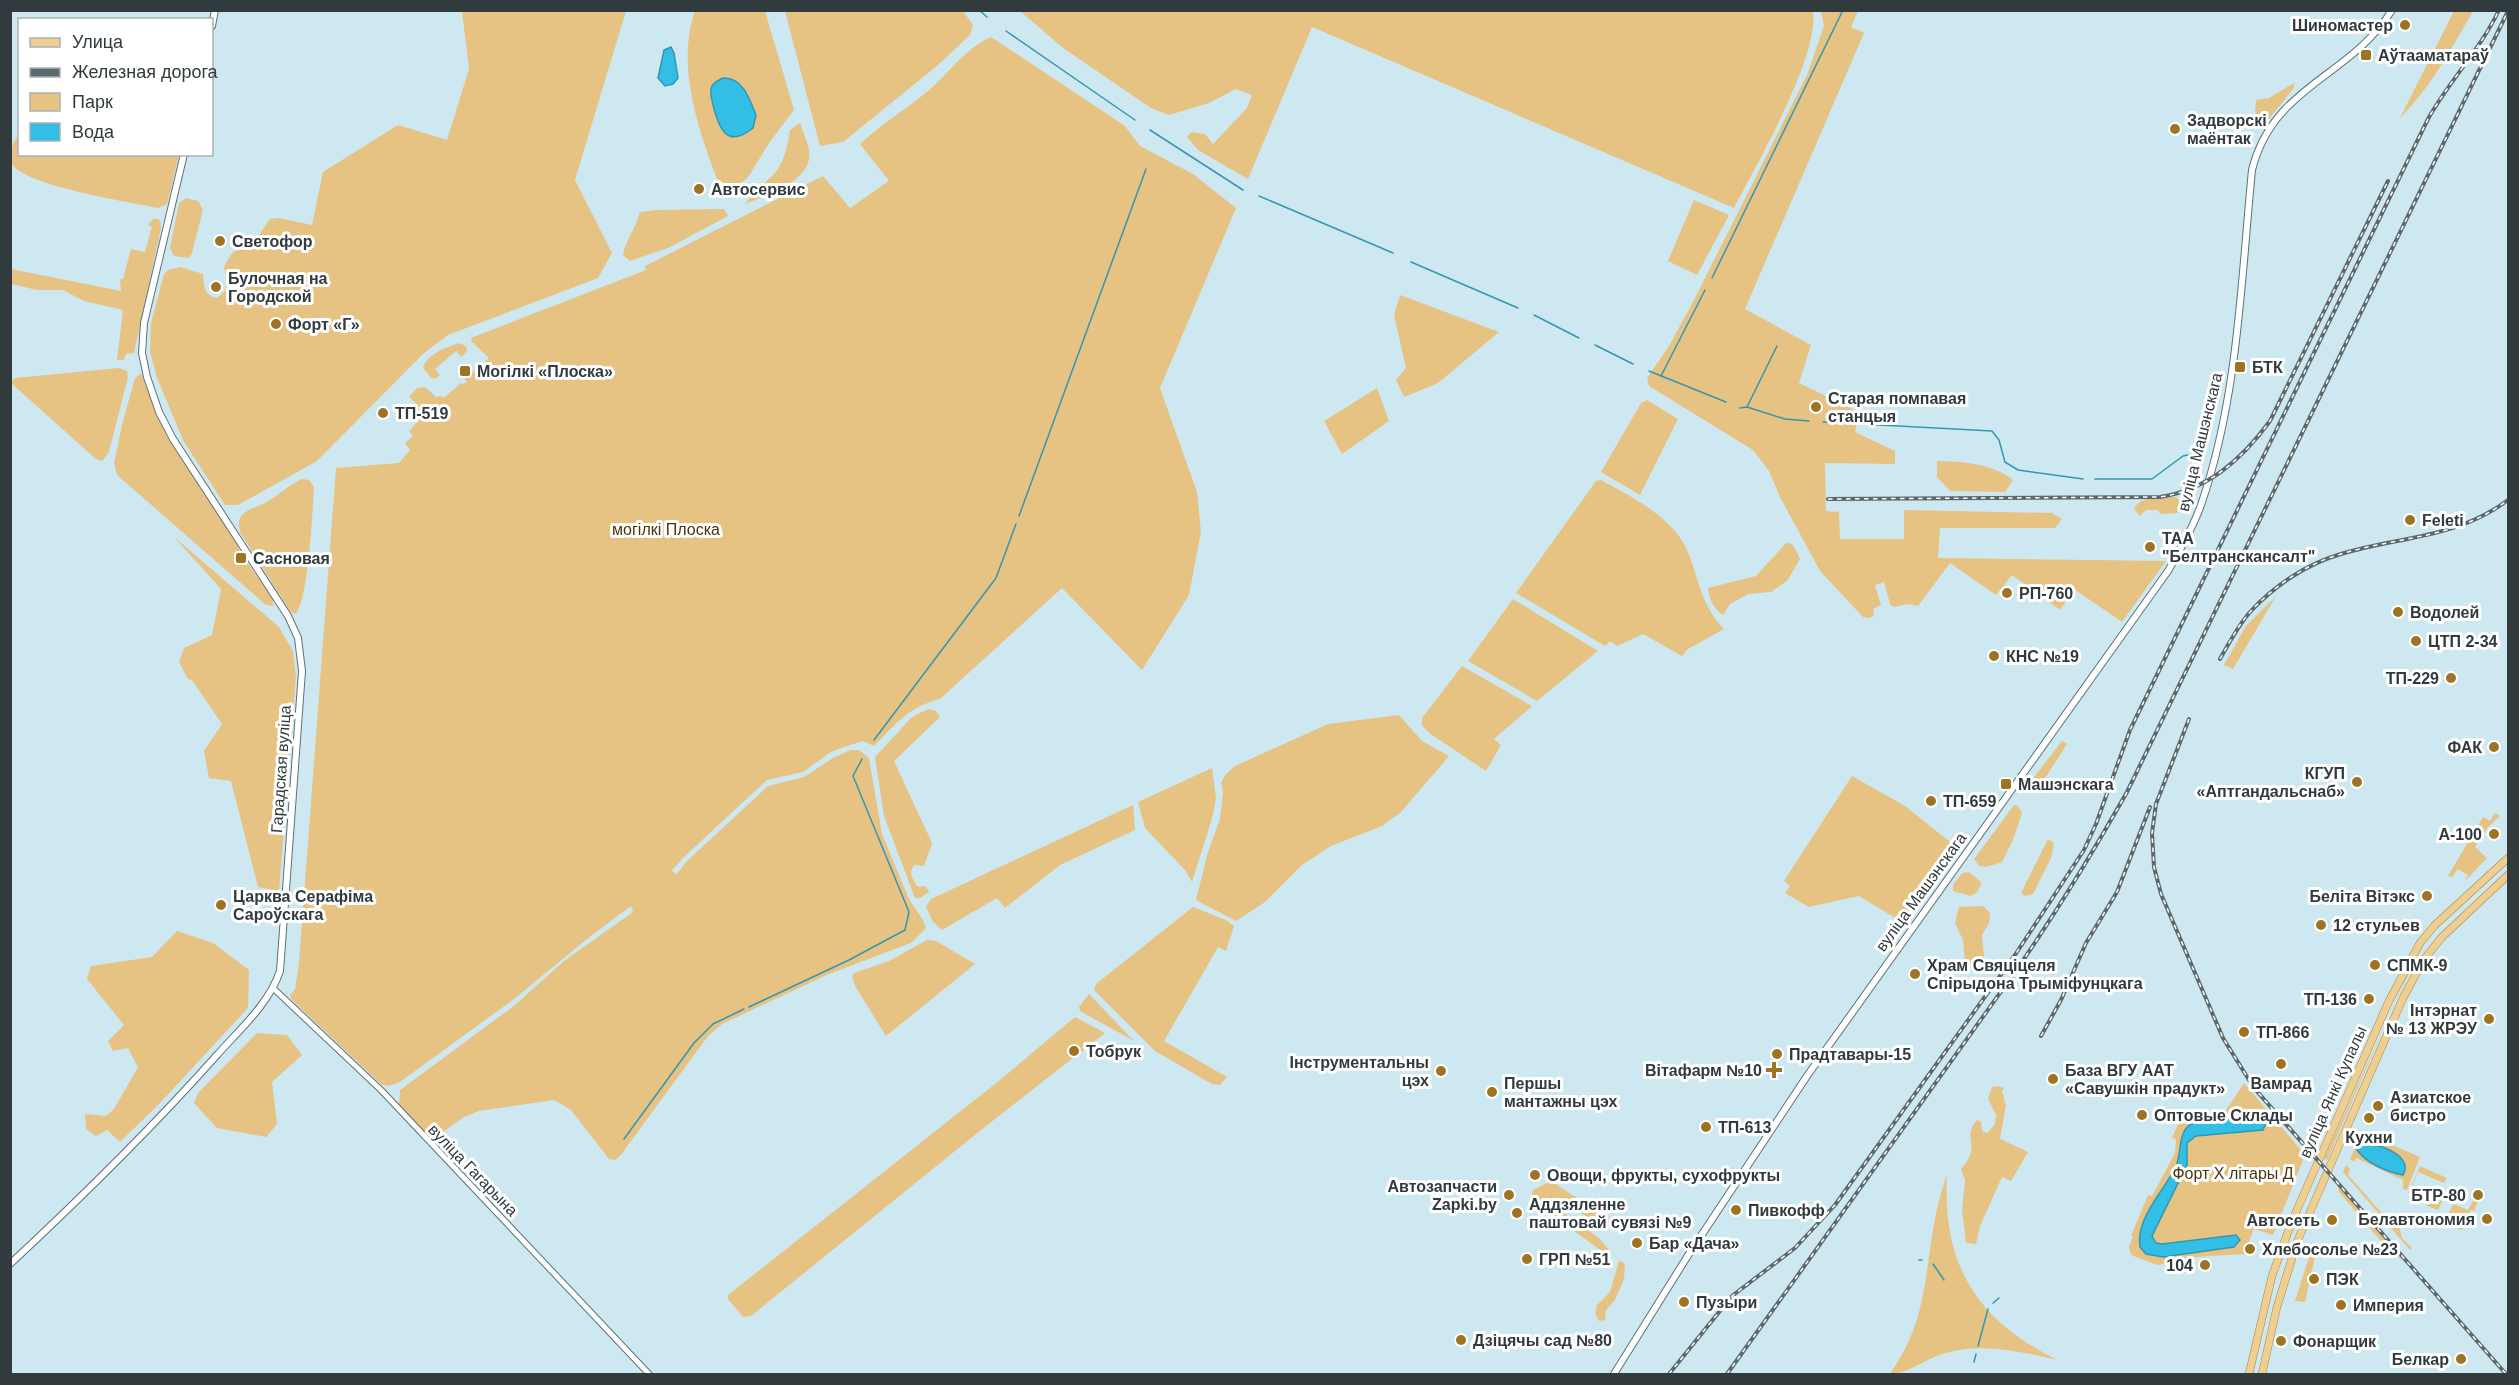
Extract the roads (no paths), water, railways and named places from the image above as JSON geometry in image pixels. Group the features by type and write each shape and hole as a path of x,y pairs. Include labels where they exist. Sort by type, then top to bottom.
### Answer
{"main road":[{"name":"вуліца Машэнскага","path":"1614,1374 1687,1257 1790,1101 1866,991 2154,592 2181,548 2201,506 2228,399 2252,170 2266,132 2300,93 2334,70 2368,42 2392,10"},
{"name":"Гарадская вуліца","path":"10,1264 92,1187 185,1090 259,1008 273,988 281,963 302,671 298,638 282,605 169,432 147,377 142,353 144,323 184,156"},
{"name":"вуліца Янкі Купалы","path":"2249,1374 2272,1276 2300,1199 2376,1027 2413,954 2435,925 2508,858"},
{"name":"вуліца Янкі Купалы","path":"2262,1374 2284,1280 2326,1170 2403,998 2423,961 2455,924 2508,875"},
{"path":"2413,954 2423,961"},
{"path":"2272,1276 2284,1280"}],"street":[{"name":"вуліца Гагарына","path":"273,988 381,1090 649,1374"}],"water":[{"path":"671,47 678,78 673,84 665,86 658,78 664,50"},
{"path":"723,78 736,81 741,85 756,115 753,128 737,137 730,136 721,128 713,105 711,88 714,83"},
{"path":"2256,1114 2263,1117 2266,1123 2263,1130 2196,1136 2187,1143 2187,1165 2152,1236 2156,1243 2162,1244 2236,1235 2240,1240 2234,1247 2163,1257 2146,1254 2140,1247 2142,1226 2175,1168 2184,1131 2193,1123 2202,1120 2237,1119"},
{"path":"2361,1143 2384,1147 2399,1156 2405,1168 2403,1175 2371,1163 2357,1150"}],"waterway":[{"path":"979,10 987,17"},
{"path":"1712,278 1843,10"},
{"path":"1006,31 1135,120"},
{"path":"1150,130 1243,190"},
{"path":"1019,516 1146,169"},
{"path":"1259,196 1393,253"},
{"path":"1411,262 1518,308"},
{"path":"1661,376 1705,290"},
{"path":"1534,315 1579,338"},
{"path":"1595,345 1633,364"},
{"path":"1747,407 1777,346"},
{"path":"1649,371 1726,402"},
{"path":"1740,408 1747,407 1785,419 1809,421"},
{"path":"1823,422 1992,431 1999,440 2005,462 2018,470 2083,479"},
{"path":"2095,479 2152,479 2183,456 2203,452"},
{"path":"874,740 996,578 1016,524"},
{"path":"749,1007 849,960 905,930 909,912 853,776 862,759"},
{"path":"624,1139 694,1043 713,1024 744,1009"},
{"path":"1933,1264 1944,1280"},
{"path":"1993,1303 1999,1298"},
{"path":"1978,1346 1988,1309"},
{"path":"1974,1362 1976,1354"}],"railway":[{"path":"1669,1374 1732,1296 1795,1248 1835,1205 2015,955 2084,850 2096,824 2130,730 2428,119 2483,39 2499,10"},
{"path":"1727,1374 2015,972 2114,815 2508,11"},
{"path":"1828,499 2160,497 2194,488 2209,480 2236,460 2270,421 2388,181"},
{"path":"2220,659 2250,612 2269,593 2303,570 2341,554 2448,529 2488,513 2508,500"},
{"path":"2189,719 2156,804 2152,833 2154,867 2161,894 2223,1038 2254,1088 2506,1374"},
{"path":"2041,1036 2061,1000 2086,943 2117,892 2150,807"}],"place":[{"name":"Шиномастер","path":"2405,25"},
{"name":"Аўтааматараў","path":"2366,55"},
{"name":"Задворскі маёнтак","path":"2175,129"},
{"name":"Автосервис","path":"699,189"},
{"name":"Светофор","path":"220,241"},
{"name":"Булочная на Городской","path":"216,287"},
{"name":"Форт «Г»","path":"276,324"},
{"name":"БТК","path":"2240,367"},
{"name":"Могілкі «Плоска»","path":"465,371"},
{"name":"Старая помпавая станцыя","path":"1816,407"},
{"name":"ТП-519","path":"383,413"},
{"name":"Feleti","path":"2410,520"},
{"name":"ТАА \"Белтранскансалт\"","path":"2150,547"},
{"name":"Сасновая","path":"241,558"},
{"name":"РП-760","path":"2007,593"},
{"name":"Водолей","path":"2398,612"},
{"name":"ЦТП 2-34","path":"2416,641"},
{"name":"КНС №19","path":"1994,656"},
{"name":"ТП-229","path":"2451,678"},
{"name":"ФАК","path":"2494,747"},
{"name":"КГУП «Аптгандальснаб»","path":"2357,782"},
{"name":"Машэнскага","path":"2006,784"},
{"name":"ТП-659","path":"1931,801"},
{"name":"A-100","path":"2494,834"},
{"name":"Беліта Вітэкс","path":"2427,896"},
{"name":"Царква Серафіма Сароўскага","path":"221,905"},
{"name":"12 стульев","path":"2321,925"},
{"name":"СПМК-9","path":"2375,965"},
{"name":"Храм Свяціцеля Спірыдона Трыміфунцкага","path":"1915,974"},
{"name":"ТП-136","path":"2369,999"},
{"name":"Інтэрнат № 13 ЖРЭУ","path":"2489,1019"},
{"name":"ТП-866","path":"2244,1032"},
{"name":"Тобрук","path":"1074,1051"},
{"name":"Прадтавары-15","path":"1777,1054"},
{"name":"Вамрад","path":"2281,1064"},
{"name":"Вітафарм №10","path":"1774,1070"},
{"name":"Інструментальны цэх","path":"1441,1071"},
{"name":"База ВГУ ААТ «Савушкін прадукт»","path":"2053,1079"},
{"name":"Першы мантажны цэх","path":"1492,1092"},
{"name":"Азиатское бистро","path":"2378,1106"},
{"name":"Оптовые Склады","path":"2142,1115"},
{"name":"Кухни","path":"2369,1118"},
{"name":"ТП-613","path":"1706,1127"},
{"name":"Овощи, фрукты, сухофрукты","path":"1535,1175"},
{"name":"Автозапчасти Zapki.by","path":"1509,1195"},
{"name":"БТР-80","path":"2478,1195"},
{"name":"Пивкофф","path":"1736,1210"},
{"name":"Аддзяленне паштовай сувязі №9","path":"1517,1213"},
{"name":"Белавтономия","path":"2487,1219"},
{"name":"Автосеть","path":"2332,1220"},
{"name":"Бар «Дача»","path":"1637,1243"},
{"name":"Хлебосолье №23","path":"2250,1249"},
{"name":"ГРП №51","path":"1527,1259"},
{"name":"104","path":"2205,1265"},
{"name":"ПЭК","path":"2314,1279"},
{"name":"Пузыри","path":"1684,1302"},
{"name":"Империя","path":"2341,1305"},
{"name":"Дзіцячы сад №80","path":"1461,1340"},
{"name":"Фонарщик","path":"2281,1341"},
{"name":"Белкар","path":"2461,1359"}],"park label":[{"name":"могілкі Плоска","path":"666,529"},
{"name":"Форт X літары Д","path":"2233,1173"}]}
